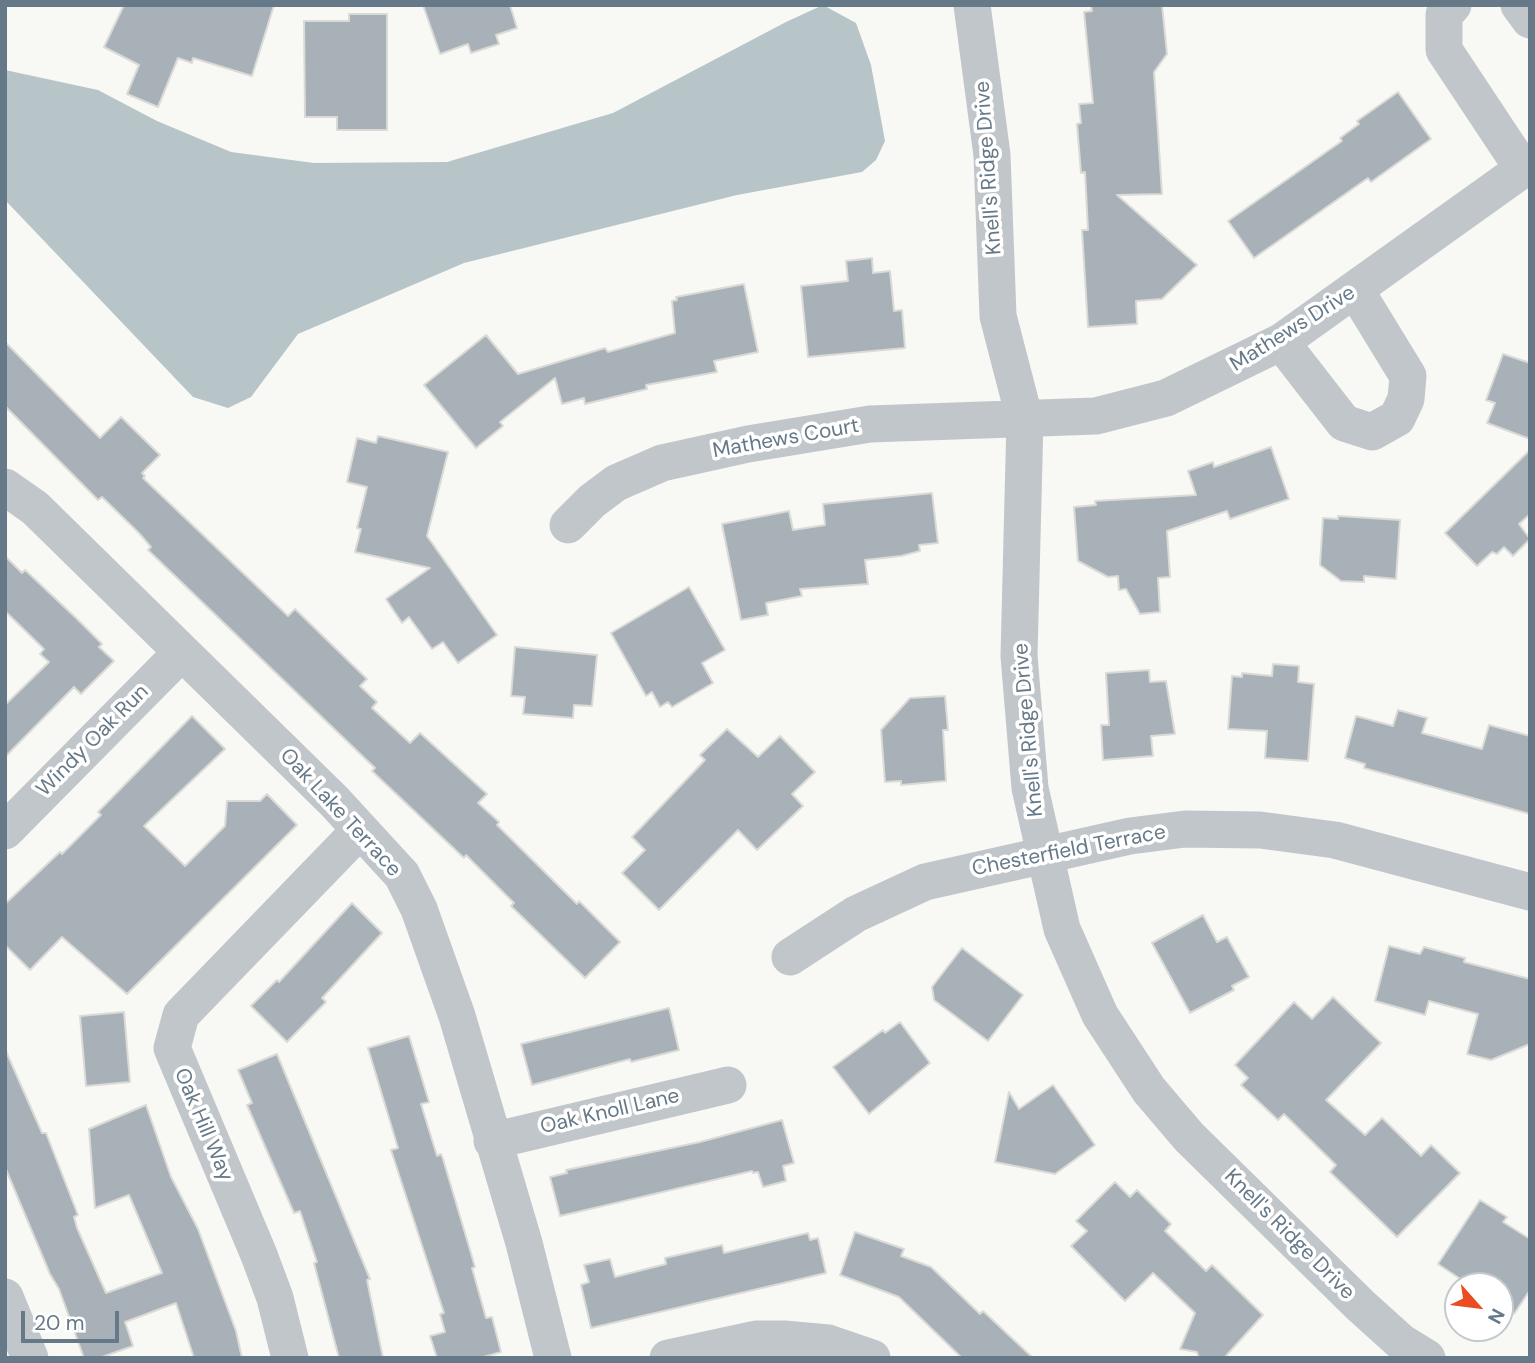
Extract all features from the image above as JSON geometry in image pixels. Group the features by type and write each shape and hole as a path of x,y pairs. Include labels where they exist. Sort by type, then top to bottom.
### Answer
{"street":[{"name":"Knell's Ridge Drive","path":"972,5 992,155 998,316 1025,420 1019,656 1030,788 1062,929 1100,1015 1149,1090 1189,1137 1360,1304 1401,1342 1427,1358"},
{"path":"1453,5 1444,15 1444,50 1526,166"},
{"path":"1519,5 1530,20"},
{"name":"Mathews Drive","path":"1025,420 1096,416 1166,398 1281,342 1356,291 1526,166"},
{"path":"1281,342 1344,423 1372,432 1397,418 1406,399 1408,376 1356,291"},
{"name":"Mathews Court","path":"568,525 616,483 662,463 748,444 870,424 1025,420"},
{"name":"Oak Lake Terrace","path":"5,487 35,508 360,830 401,876 419,909 457,1016 524,1243 553,1358"},
{"name":"Windy Oak Run","path":"5,831 181,652"},
{"name":"Oak Hill Way","path":"290,1358 275,1298 260,1255 172,1048 181,1015 360,830"},
{"name":"Chesterfield Terrace","path":"790,957 856,914 925,882 1130,836 1185,830 1261,830 1335,840 1530,892"},
{"name":"Oak Knoll Lane","path":"492,1141 728,1085"},
{"path":"5,1297 30,1358"},
{"path":"668,1358 770,1339 828,1343 871,1358"}],"shaded area":[{"path":"823,5 856,23 871,65 885,141 876,160 862,172 737,195 464,263 298,334 251,397 228,408 193,397 5,200 5,70 98,90 157,121 231,152 314,163 447,162 613,113"}],"building":[{"path":"124,5 274,5 252,76 193,58 192,63 178,58 158,107 127,94 139,65 104,47"},
{"path":"423,5 510,5 517,28 496,35 499,44 471,53 468,44 440,54"},
{"path":"1091,5 1162,5 1167,54 1154,72 1162,194 1117,195 1197,265 1162,299 1136,301 1137,324 1088,327 1082,230 1088,230 1085,172 1081,173 1077,124 1081,123 1079,104 1093,103 1084,12 1092,11"},
{"path":"349,14 387,14 387,130 337,130 337,117 305,117 304,21 349,21"},
{"path":"1398,92 1431,139 1371,182 1368,178 1254,258 1228,221 1342,141 1340,138 1359,124 1357,121"},
{"path":"872,258 873,273 890,271 894,311 902,310 905,348 808,357 801,286 848,281 846,261"},
{"path":"744,284 758,352 714,361 717,372 646,385 647,389 585,404 584,398 562,404 555,378 500,422 503,426 476,448 424,385 486,335 518,374 605,348 608,352 675,333 672,301 677,300 676,297"},
{"path":"5,342 100,438 121,417 160,455 142,473 145,476 143,478 288,616 295,609 367,679 360,686 377,702 372,708 410,743 420,733 487,794 478,803 499,822 497,825 577,904 579,901 620,942 585,978 511,906 514,903 466,855 464,858 372,771 375,768 148,550 151,547 139,533 102,497 98,500 5,406"},
{"path":"1503,354 1530,363 1530,439 1487,423 1495,403 1486,400"},
{"path":"378,436 448,452 427,536 497,635 458,663 443,642 432,649 409,617 402,623 386,599 430,568 355,552 361,529 357,528 367,487 347,482 357,438 376,443"},
{"path":"1271,447 1289,499 1230,519 1227,511 1167,531 1170,577 1158,578 1160,612 1140,614 1126,589 1119,590 1118,576 1108,577 1078,561 1074,507 1096,505 1095,501 1196,495 1188,471 1213,462 1214,467"},
{"path":"1530,450 1530,514 1519,524 1530,539 1513,556 1504,547 1497,554 1492,552 1477,566 1445,533"},
{"path":"932,493 938,543 919,545 920,551 901,556 865,560 868,584 800,589 802,596 766,603 768,615 741,620 722,524 789,511 793,530 825,525 823,504"},
{"path":"1338,516 1400,520 1396,579 1364,576 1364,582 1341,581 1320,565 1323,518 1338,519"},
{"path":"5,556 22,573 25,570 76,618 102,644 99,647 114,661 81,694 74,687 5,757 5,705 49,662 40,654 44,649 5,611"},
{"path":"689,587 725,650 702,663 713,683 672,707 668,702 660,707 652,692 646,696 611,633"},
{"path":"515,647 597,655 592,706 574,705 573,718 523,714 525,697 511,696"},
{"path":"1273,664 1299,666 1298,682 1314,684 1308,761 1265,758 1267,731 1228,729 1232,676 1242,677 1242,673 1272,676"},
{"path":"1149,670 1150,682 1166,681 1175,734 1151,736 1153,756 1103,760 1101,725 1109,725 1106,673"},
{"path":"945,696 948,730 943,730 946,781 901,785 901,781 885,782 881,730 910,698"},
{"path":"1398,710 1427,718 1422,733 1482,749 1489,725 1530,736 1530,814 1364,768 1365,764 1345,758 1356,716 1393,726"},
{"path":"192,716 225,749 144,826 185,866 225,826 227,801 260,801 267,794 297,825 127,994 62,937 30,970 5,945 5,904 101,815 98,812"},
{"path":"727,729 758,757 780,736 815,772 792,794 803,806 757,850 738,830 659,910 622,873 645,850 632,837 705,760 700,755"},
{"path":"352,903 382,933 322,998 326,1002 287,1042 251,1006 277,980 279,982"},
{"path":"1203,915 1217,942 1227,937 1249,977 1232,986 1234,990 1190,1013 1152,943"},
{"path":"1389,946 1420,954 1424,947 1465,958 1464,962 1530,979 1530,1044 1491,1060 1467,1054 1478,1014 1429,1001 1425,1015 1375,1001"},
{"path":"962,948 1023,995 988,1041 934,1000 932,987"},
{"path":"1333,997 1381,1043 1326,1100 1365,1135 1382,1118 1421,1156 1431,1145 1460,1173 1397,1237 1330,1172 1336,1165 1284,1114 1278,1120 1241,1085 1248,1078 1235,1065 1294,1002 1312,1019"},
{"path":"669,1008 679,1050 631,1062 630,1059 532,1085 521,1044"},
{"path":"124,1012 130,1082 86,1086 80,1016"},
{"path":"900,1022 930,1063 869,1114 833,1067 883,1030 885,1033"},
{"path":"409,1036 429,1102 421,1104 437,1156 441,1154 443,1159 475,1267 472,1268 486,1318 492,1317 501,1352 480,1358 437,1358 430,1336 445,1332 440,1314 444,1313 391,1150 398,1148 368,1048"},
{"path":"5,1049 42,1133 46,1133 78,1215 74,1217 77,1228 106,1293 162,1273 129,1195 95,1208 89,1129 146,1105 171,1177 198,1229 236,1331 242,1358 194,1358 176,1303 125,1322 133,1346 99,1358 84,1358 59,1289 50,1274 5,1167"},
{"path":"277,1054 370,1279 367,1280 383,1358 339,1358 314,1263 317,1262 300,1211 294,1213 247,1105 252,1103 238,1070"},
{"path":"1053,1085 1095,1145 1055,1174 995,1162 1009,1092 1019,1109"},
{"path":"782,1120 794,1163 783,1166 786,1181 763,1187 758,1172 752,1171 560,1216 550,1177 567,1173 566,1170 700,1142"},
{"path":"1115,1182 1130,1197 1137,1190 1171,1224 1165,1231 1206,1271 1212,1265 1263,1315 1224,1358 1199,1358 1197,1352 1180,1349 1195,1313 1153,1273 1125,1301 1071,1246 1087,1231 1076,1221"},
{"path":"1480,1200 1507,1217 1503,1222 1530,1239 1530,1290 1514,1314 1514,1272 1450,1272 1438,1264"},
{"path":"855,1232 904,1249 901,1256 931,1267 980,1314 983,1311 1033,1358 962,1358 899,1297 840,1275"},
{"path":"808,1233 810,1240 818,1238 826,1273 591,1328 581,1285 589,1282 584,1265 610,1259 615,1277 666,1264 665,1258 722,1245 724,1253"}]}
